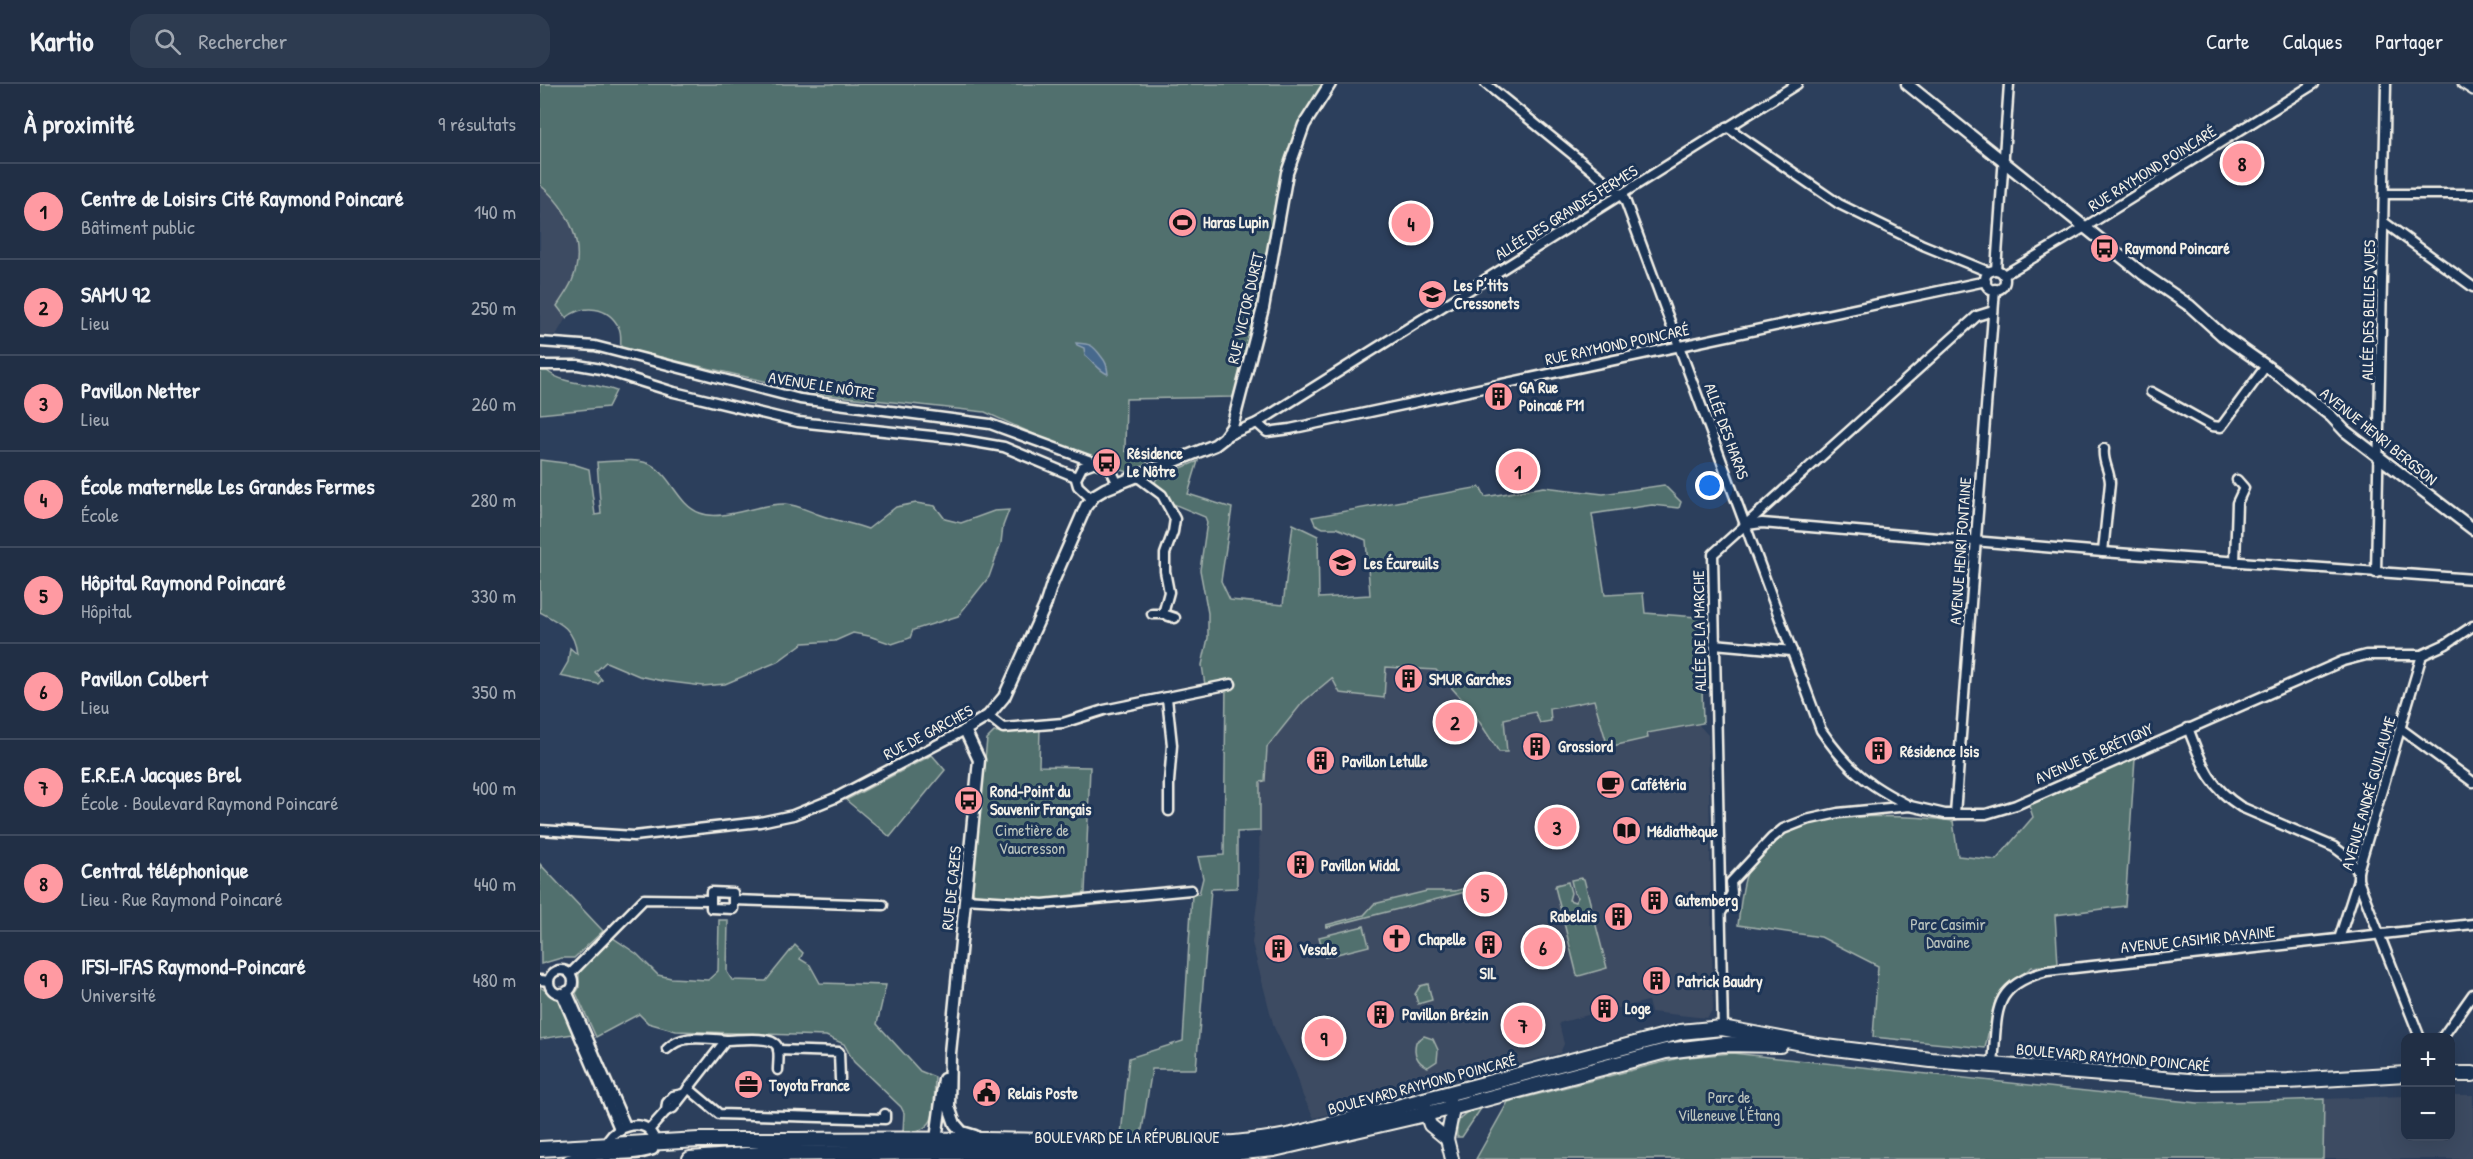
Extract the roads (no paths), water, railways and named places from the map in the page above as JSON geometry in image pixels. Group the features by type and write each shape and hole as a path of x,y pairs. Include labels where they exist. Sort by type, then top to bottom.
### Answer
{"main road":[{"name":"BOULEVARD RAYMOND POINCARÉ","path":"1450,1102 1680,1032 1722,1028 1818,1046 1931,1060 2200,1082 2246,1083 2401,1074"},
{"name":"BOULEVARD RAYMOND POINCARÉ","path":"1450,1102 1666,1051 1724,1044 1818,1046"},
{"path":"2455,1074 2473,1074"},
{"name":"BOULEVARD DE LA RÉPUBLIQUE","path":"540,1149 607,1153 657,1143 699,1140 935,1147 952,1152 1189,1157 1274,1149 1450,1102"},
{"path":"1450,1102 1451,1124 1447,1139 1452,1159"},
{"name":"BOULEVARD RAYMOND POINCARÉ","path":"1244,1143 1424,1108"},
{"path":"1424,1108 1430,1125 1447,1139"},
{"path":"1437,1129 1442,1130 1451,1124"},
{"name":"BOULEVARD DE LA RÉPUBLIQUE","path":"690,1159 935,1147 961,1141 1004,1140 1154,1146 1244,1143"}],"street":[{"name":"RUE VICTOR DURET","path":"1225,437 1234,421 1263,308 1287,173 1304,125 1330,84"},
{"name":"ALLÉE DES HARAS","path":"1486,84 1625,200 1821,730 1858,776 1882,792 1910,806"},
{"name":"ALLÉE DES GRANDES FERMES","path":"1225,437 1257,423 1797,84"},
{"name":"AVENUE HENRI BERGSON","path":"1907,84 2143,274 2190,306 2222,335 2266,366 2473,529"},
{"path":"1727,127 1839,204 1923,245 1994,275 2004,284 1995,290 1989,287 1994,275 2009,84"},
{"name":"RUE RAYMOND POINCARÉ","path":"1257,423 1267,432 1278,432 1680,346 1994,275 2085,227 2314,84"},
{"name":"ALLÉE DES BELLES VUES","path":"2376,573 2385,222 2386,84"},
{"path":"2462,84 2473,91"},
{"path":"2385,194 2473,194"},
{"path":"2385,222 2473,286"},
{"name":"AVENUE HENRI FONTAINE","path":"1955,814 1995,290"},
{"name":"ALLÉE DE LA MARCHE","path":"1724,1044 1713,554 1977,316 1993,311"},
{"name":"AVENUE LE NÔTRE","path":"540,342 595,346 800,399 990,424 1110,468 1118,484"},
{"path":"540,365 578,365 601,369 674,392 798,422 951,438 1004,447 1076,477"},
{"path":"2151,392 2212,426 2221,427 2266,366"},
{"path":"1096,464 1090,463 1082,466 1076,477 1078,486 1092,499 1105,489 1215,445 1225,437"},
{"path":"2103,552 2110,483 2110,474 2103,458 2104,449"},
{"path":"1138,477 1162,495 1175,519 1165,554 1169,592 1163,614"},
{"path":"2235,562 2237,503 2244,488 2237,480"},
{"name":"RUE DE GARCHES","path":"540,830 634,836 760,822 793,815 835,798 965,730 988,716 999,704 1007,690 1045,606 1082,513 1092,499"},
{"path":"1746,525 1762,524 2473,579"},
{"path":"1152,614 1163,614 1175,618"},
{"name":"AVENUE DE BRÉTIGNY","path":"1721,912 1732,893 1731,882 1772,838 1783,829 1806,820 1838,813 1910,806 1955,814 1986,814 2016,805 2343,661 2366,655 2422,655 2446,644 2473,626"},
{"path":"1714,644 1792,651"},
{"name":"AVENUE ANDRÉ GUILLAUME","path":"2418,1033 2358,876 2422,655"},
{"path":"988,716 1003,728 1055,724 1070,722 1104,710 1232,684"},
{"path":"1167,698 1172,745 1169,811"},
{"path":"2188,728 2214,786 2231,801 2334,847 2346,856 2358,876 2339,939"},
{"path":"2401,729 2473,782"},
{"name":"RUE DE CAZES","path":"935,1147 950,1053 979,760 965,730"},
{"path":"1719,881 1731,882"},
{"path":"965,899 1043,904 1191,890"},
{"path":"711,892 733,893 733,900 733,909 711,908 711,892"},
{"path":"570,974 644,899 711,900"},
{"path":"733,900 883,905"},
{"name":"AVENUE CASIMIR DAVAINE","path":"1993,1064 1999,1007 2008,989 2026,977 2047,971 2473,924"},
{"path":"564,992 552,990 545,981 559,970 570,974"},
{"path":"564,992 572,985 570,974"},
{"path":"564,992 623,1128"},
{"path":"2446,1033 2473,994"},
{"path":"667,1049 676,1041 686,1038 766,1039 773,1041 778,1050 778,1070"},
{"path":"649,1130 666,1111 673,1108 726,1040"},
{"path":"778,1050 839,1052 840,1079"},
{"name":"RUE DE CAZES","path":"950,1053 949,1107 961,1141"},
{"path":"685,1091 719,1114 885,1119 885,1114"},
{"path":"955,1125 967,1135 1004,1140"},
{"path":"607,1153 610,1137 623,1128 641,1126 649,1130 657,1143"},
{"path":"952,1152 961,1141"},
{"name":"BOULEVARD DE LA RÉPUBLIQUE","path":"568,1159 607,1153"}],"place":[{"name":"Central téléphonique","path":"2242,163"},
{"name":"Haras Lupin","path":"1182,222"},
{"name":"École maternelle Les Grandes Fermes","path":"1411,223"},
{"name":"Raymond Poincaré","path":"2104,248"},
{"name":"Les P’tits Cressonets","path":"1433,294"},
{"name":"GA Rue Poincaé F11","path":"1498,396"},
{"name":"Résidence Le Nôtre","path":"1106,462"},
{"name":"Centre de Loisirs Cité Raymond Poincaré","path":"1518,471"},
{"name":"Les Écureuils","path":"1343,563"},
{"name":"SMUR Garches","path":"1408,679"},
{"name":"SAMU 92","path":"1455,722"},
{"name":"Grossiord","path":"1537,746"},
{"name":"Résidence Isis","path":"1879,751"},
{"name":"Pavillon Letulle","path":"1321,761"},
{"name":"Cafétéria","path":"1610,784"},
{"name":"Rond-Point du Souvenir Français","path":"969,800"},
{"name":"Pavillon Netter","path":"1557,827"},
{"name":"Médiathèque","path":"1626,831"},
{"name":"Pavillon Widal","path":"1300,865"},
{"name":"Hôpital Raymond Poincaré","path":"1485,894"},
{"name":"Gutemberg","path":"1654,900"},
{"name":"Rabelais","path":"1618,916"},
{"name":"Chapelle","path":"1397,939"},
{"name":"SIL","path":"1488,945"},
{"name":"Pavillon Colbert","path":"1543,947"},
{"name":"Vesale","path":"1278,949"},
{"name":"Patrick Baudry","path":"1656,981"},
{"name":"Loge","path":"1604,1008"},
{"name":"Pavillon Brézin","path":"1381,1014"},
{"name":"E.R.E.A Jacques Brel","path":"1523,1025"},
{"name":"IFSI-IFAS Raymond-Poincaré","path":"1324,1038"},
{"name":"Toyota France","path":"748,1085"},
{"name":"Relais Poste","path":"987,1093"}],"park label":[{"name":"Cimetière de Vaucresson","path":"1032,839"},
{"name":"Parc Casimir Davaine","path":"1948,933"},
{"name":"Parc de Villeneuve l'Étang","path":"1729,1106"}]}
